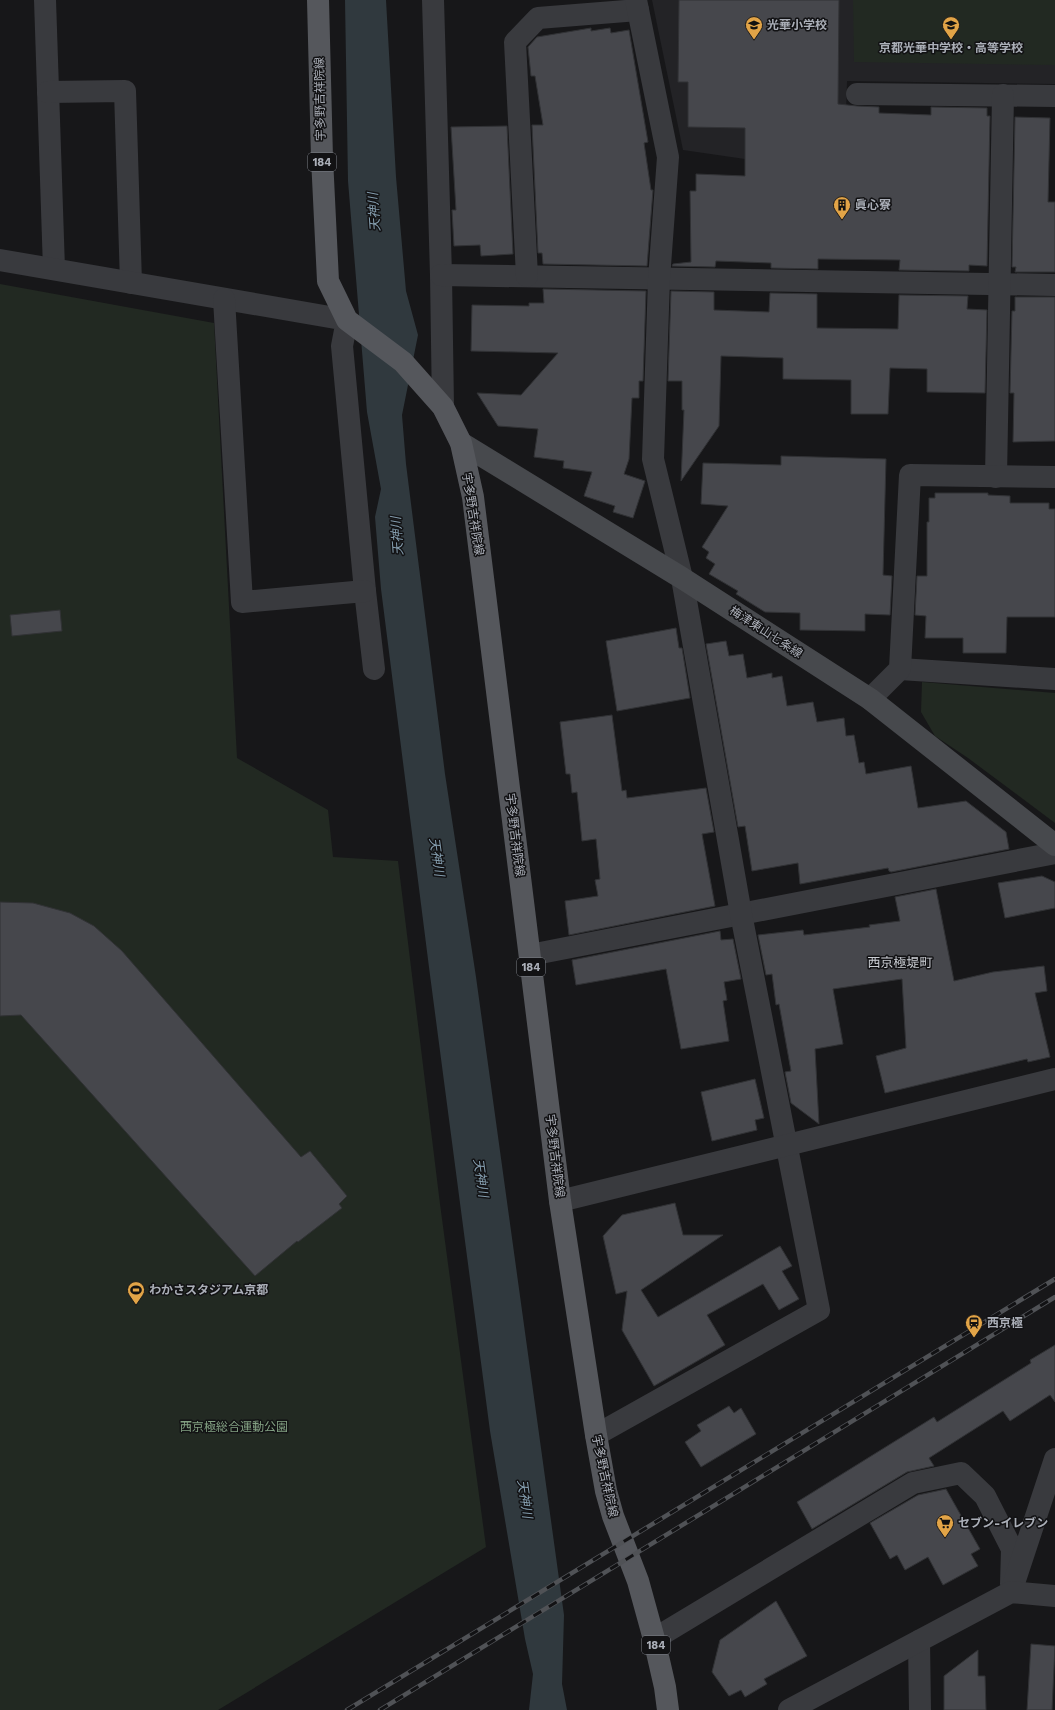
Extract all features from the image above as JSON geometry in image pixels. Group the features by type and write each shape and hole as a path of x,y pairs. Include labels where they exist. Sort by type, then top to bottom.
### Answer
{"main road":[{"name":"宇多野吉祥院線","path":"318,0 322,158 328,281 347,320 404,362 443,407 461,443 473,497 560,1201 596,1435 606,1490 613,1516 638,1582 654,1639 665,1687 668,1710"},
{"name":"梅津東山七条線","path":"461,443 682,578 870,699 1055,845"}],"street":[{"path":"45,0 54,270"},
{"path":"433,0 441,275 443,407"},
{"path":"527,276 515,42 538,18 637,5 668,157 659,279 654,459 682,578 741,914 785,1146 819,1310 596,1435"},
{"path":"48,92 125,91 132,283"},
{"path":"857,94 1055,96"},
{"path":"996,477 1003,95"},
{"path":"0,260 347,320 342,346 365,591 374,669"},
{"path":"441,275 1055,285"},
{"path":"224,299 242,602 365,591"},
{"path":"870,699 900,669 910,475 1055,477"},
{"path":"900,669 1055,679"},
{"path":"530,956 1055,853"},
{"path":"560,1201 1055,1079"},
{"path":"1011,1592 1055,1459"},
{"path":"654,1639 913,1483 961,1473 985,1496 1012,1549 1011,1592"},
{"path":"789,1710 1011,1592 1055,1596"},
{"path":"919,1640 920,1710"}],"shaded area":[{"name":"光華小学校","path":"652,0 1055,0 1055,84 847,81 845,149 745,159 683,150"}],"green space":[{"name":"京都光華中学校・高等学校","path":"853,0 1055,0 1055,65 854,62"},
{"name":"西京極総合運動公園","path":"0,284 214,323 237,758 328,810 333,857 398,861 440,1204 486,1547 218,1710 0,1710"},
{"path":"922,682 1055,693 1055,823 968,758 935,736 921,712"}],"water":[{"name":"天神川","path":"345,0 386,0 396,177 406,291 418,335 402,415 406,464 445,774 476,977 564,1615 562,1684 567,1710 529,1710 533,1674 525,1639 490,1431 430,975 381,589 375,517 381,489 367,412 348,181"}],"building":[{"path":"679,0 839,0 838,104 879,107 879,113 931,115 931,107 987,108 987,116 990,116 987,266 969,265 969,271 899,270 900,260 818,259 818,269 771,268 771,263 716,261 715,267 672,266 673,264 691,262 690,191 696,191 696,174 745,176 745,128 688,127 688,82 678,82"},
{"path":"591,28 591,31 610,28 611,33 629,30 648,142 644,143 651,190 653,190 647,266 543,264 542,253 538,253 532,125 543,125 535,76 531,76 528,47 537,37"},
{"path":"1015,117 1050,118 1048,202 1055,202 1055,272 1015,272 1016,267 1012,267"},
{"path":"507,126 513,254 481,256 480,245 454,246 452,210 456,210 451,127"},
{"path":"543,289 646,291 643,381 639,381 639,398 632,398 629,459 624,474 645,481 633,518 613,512 615,506 584,496 592,472 563,468 564,461 534,457 538,429 498,426 477,393 521,395 558,353 471,351 472,305 529,306 529,303 544,303"},
{"path":"671,291 714,292 714,310 769,312 770,293 817,294 817,328 898,329 899,295 968,296 967,309 987,310 985,393 927,392 927,369 890,368 888,414 851,414 851,380 783,379 783,358 721,356 719,426 681,481 684,410 682,410 682,381 668,381"},
{"path":"1015,297 1055,297 1055,441 1013,442 1014,393 1010,393 1012,311 1015,311"},
{"path":"781,456 886,459 883,575 892,576 890,615 865,614 865,631 800,630 800,613 765,612 736,594 738,591 709,574 715,564 706,558 709,552 702,547 728,506 701,504 703,463 781,465"},
{"path":"935,493 988,493 988,495 1010,496 1010,503 1049,503 1049,509 1055,509 1055,617 1007,617 1006,653 963,653 963,638 925,638 926,616 915,615 917,576 927,576 927,522 929,522 929,498 935,498"},
{"path":"60,610 62,631 12,636 10,615"},
{"path":"676,628 679,648 682,648 690,698 617,711 606,641"},
{"path":"726,641 729,656 743,654 747,678 772,673 772,678 782,676 787,706 813,702 817,722 844,718 846,736 854,735 859,763 864,762 866,774 911,766 918,808 966,801 1006,832 1009,849 891,872 888,868 800,884 798,863 752,871 745,826 738,827 706,644"},
{"path":"612,715 622,791 626,790 627,798 706,788 714,832 702,834 715,906 569,935 565,901 598,896 595,880 600,879 596,839 582,841 577,792 572,793 570,774 566,774 560,722"},
{"path":"1042,876 1055,882 1055,908 1005,918 998,883"},
{"path":"936,889 954,981 993,972 1044,966 1047,991 1035,993 1050,1057 1028,1062 1027,1059 885,1093 876,1056 906,1048 902,979 833,989 843,1044 815,1049 819,1124 791,1103 785,1072 791,1071 779,1004 776,1005 772,974 766,975 758,935 803,930 804,935 870,927 869,925 900,921 895,897"},
{"path":"0,902 33,903 70,913 94,926 122,951 301,1157 310,1151 347,1196 339,1204 342,1208 298,1242 297,1241 255,1276 21,1015 0,1016"},
{"path":"720,931 721,940 733,939 741,979 724,982 727,1000 723,1001 729,1041 681,1049 666,969 576,985 572,960"},
{"path":"755,1079 764,1118 755,1120 757,1130 712,1141 701,1092"},
{"path":"675,1203 683,1235 723,1235 641,1290 658,1317 780,1246 792,1266 782,1271 799,1299 779,1310 763,1284 707,1315 725,1345 654,1386 622,1330 627,1291 616,1294 603,1236 622,1215"},
{"path":"1055,1345 1055,1402 1050,1395 1010,1421 1003,1411 929,1458 934,1466 907,1472 812,1529 797,1502 934,1417 937,1422 1031,1363 1030,1360"},
{"path":"729,1406 734,1413 741,1408 756,1434 701,1467 685,1442 701,1431 697,1425"},
{"name":"セブン-イレブン","path":"946,1489 980,1549 971,1554 978,1566 943,1585 928,1557 905,1570 897,1555 890,1559 870,1523 918,1495"},
{"path":"776,1601 807,1656 764,1679 767,1684 745,1697 741,1690 729,1696 712,1672 720,1640"},
{"path":"1031,1644 1055,1646 1052,1710 1027,1710"},
{"path":"978,1650 978,1676 985,1676 986,1710 944,1710 944,1676"}],"railway":[{"path":"347,1710 1055,1279"},
{"path":"380,1710 1055,1297"}],"place":[{"name":"光華小学校","path":"754,40"},
{"name":"京都光華中学校・高等学校","path":"951,40"},
{"name":"眞心寮","path":"842,220"},
{"name":"わかさスタジアム京都","path":"136,1305"},
{"name":"西京極","path":"974,1338"},
{"name":"セブン-イレブン","path":"945,1538"}],"district":[{"name":"西京極堤町","path":"900,962"}]}
